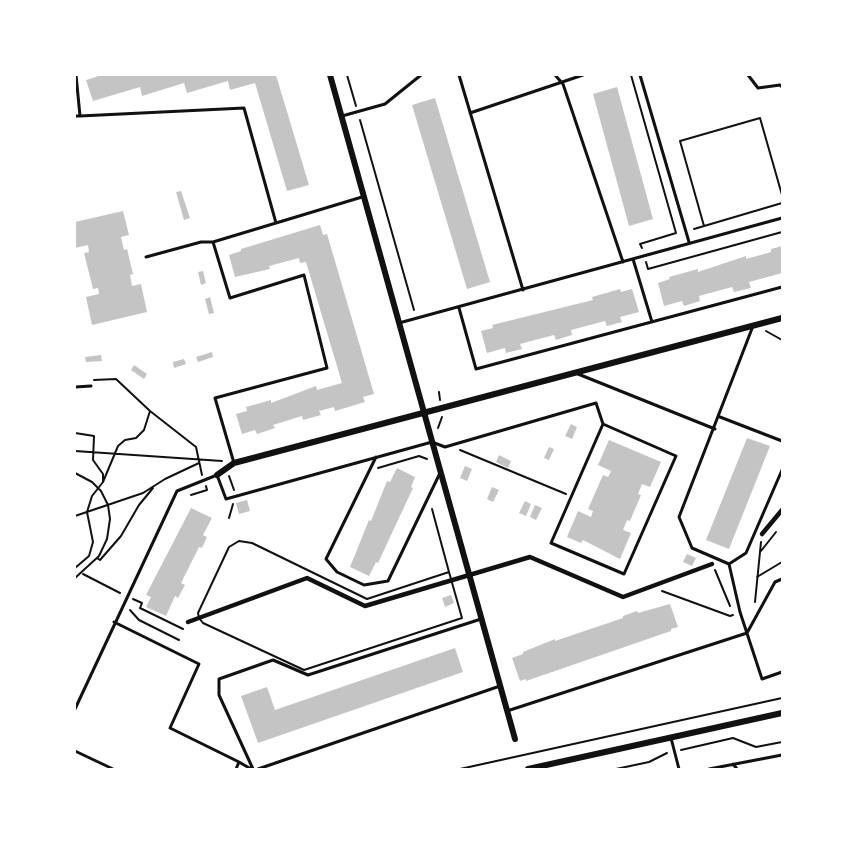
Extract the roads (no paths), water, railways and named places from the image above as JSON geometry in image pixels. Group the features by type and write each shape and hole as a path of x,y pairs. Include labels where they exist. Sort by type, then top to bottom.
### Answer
{"street":[{"path":"330,75 515,739"},
{"path":"217,475 234,463 782,318"},
{"path":"762,534 782,510"},
{"path":"188,622 307,578 365,606 469,573 530,557 623,597 712,564"},
{"path":"528,769 782,713"}],"lane":[{"path":"76,75 77,116 244,108 276,223"},
{"path":"342,116 385,104 421,75"},
{"path":"459,75 524,290"},
{"path":"555,75 563,84 623,262"},
{"path":"470,113 563,84 584,75"},
{"path":"640,75 689,242"},
{"path":"748,75 758,88 780,85 782,87"},
{"path":"146,256 201,242 213,242 364,197"},
{"path":"399,323 782,218"},
{"path":"213,242 230,298 304,275 327,368 215,398 234,463"},
{"path":"633,259 652,322"},
{"path":"459,308 476,369 782,287"},
{"path":"729,564 692,548 679,517 720,417 754,325"},
{"path":"576,373 715,429"},
{"path":"75,387 91,386"},
{"path":"75,708 177,491 217,475 225,500 432,442 445,447 596,403 603,424 551,543 624,574 676,456 603,424"},
{"path":"720,417 782,441"},
{"path":"376,457 326,559 337,572 364,585 388,581 440,471"},
{"path":"729,564 746,553 782,470"},
{"path":"729,564 740,612 762,679 782,672"},
{"path":"507,711 747,633 776,582 782,579"},
{"path":"252,769 219,695 219,679 273,660 308,675 481,619"},
{"path":"114,622 199,664 170,728 252,769"},
{"path":"258,769 500,686"},
{"path":"671,738 679,769"},
{"path":"75,751 113,769"},
{"path":"709,769 782,755"},
{"path":"236,769 239,762"},
{"path":"733,764 738,769"}]}
